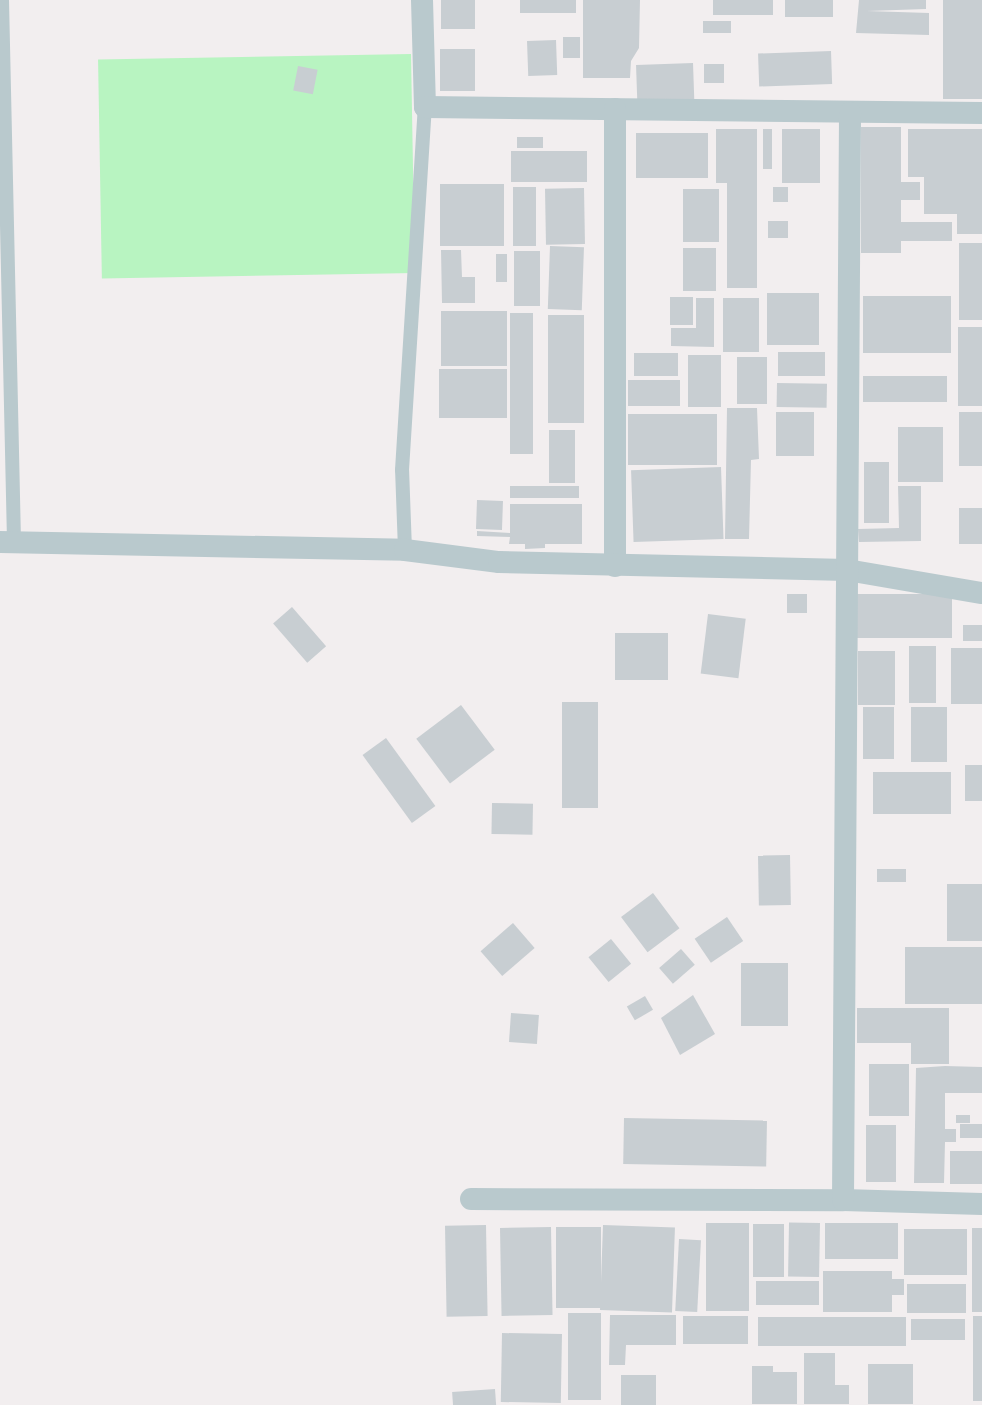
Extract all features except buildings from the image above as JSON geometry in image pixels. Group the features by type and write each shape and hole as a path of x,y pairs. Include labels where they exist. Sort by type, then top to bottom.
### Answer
{"street":[{"path":"422,0 425,107 850,113 982,113"},
{"path":"615,109 615,566"},
{"path":"843,1200 850,113"},
{"path":"7,542 405,550 498,562 615,566 847,570 982,593"},
{"path":"471,1199 843,1200 982,1204"}],"lane":[{"path":"2,0 7,542"},
{"path":"405,550 402,470 425,107"}],"green space":[{"path":"411,54 415,273 102,278 98,59"}]}
